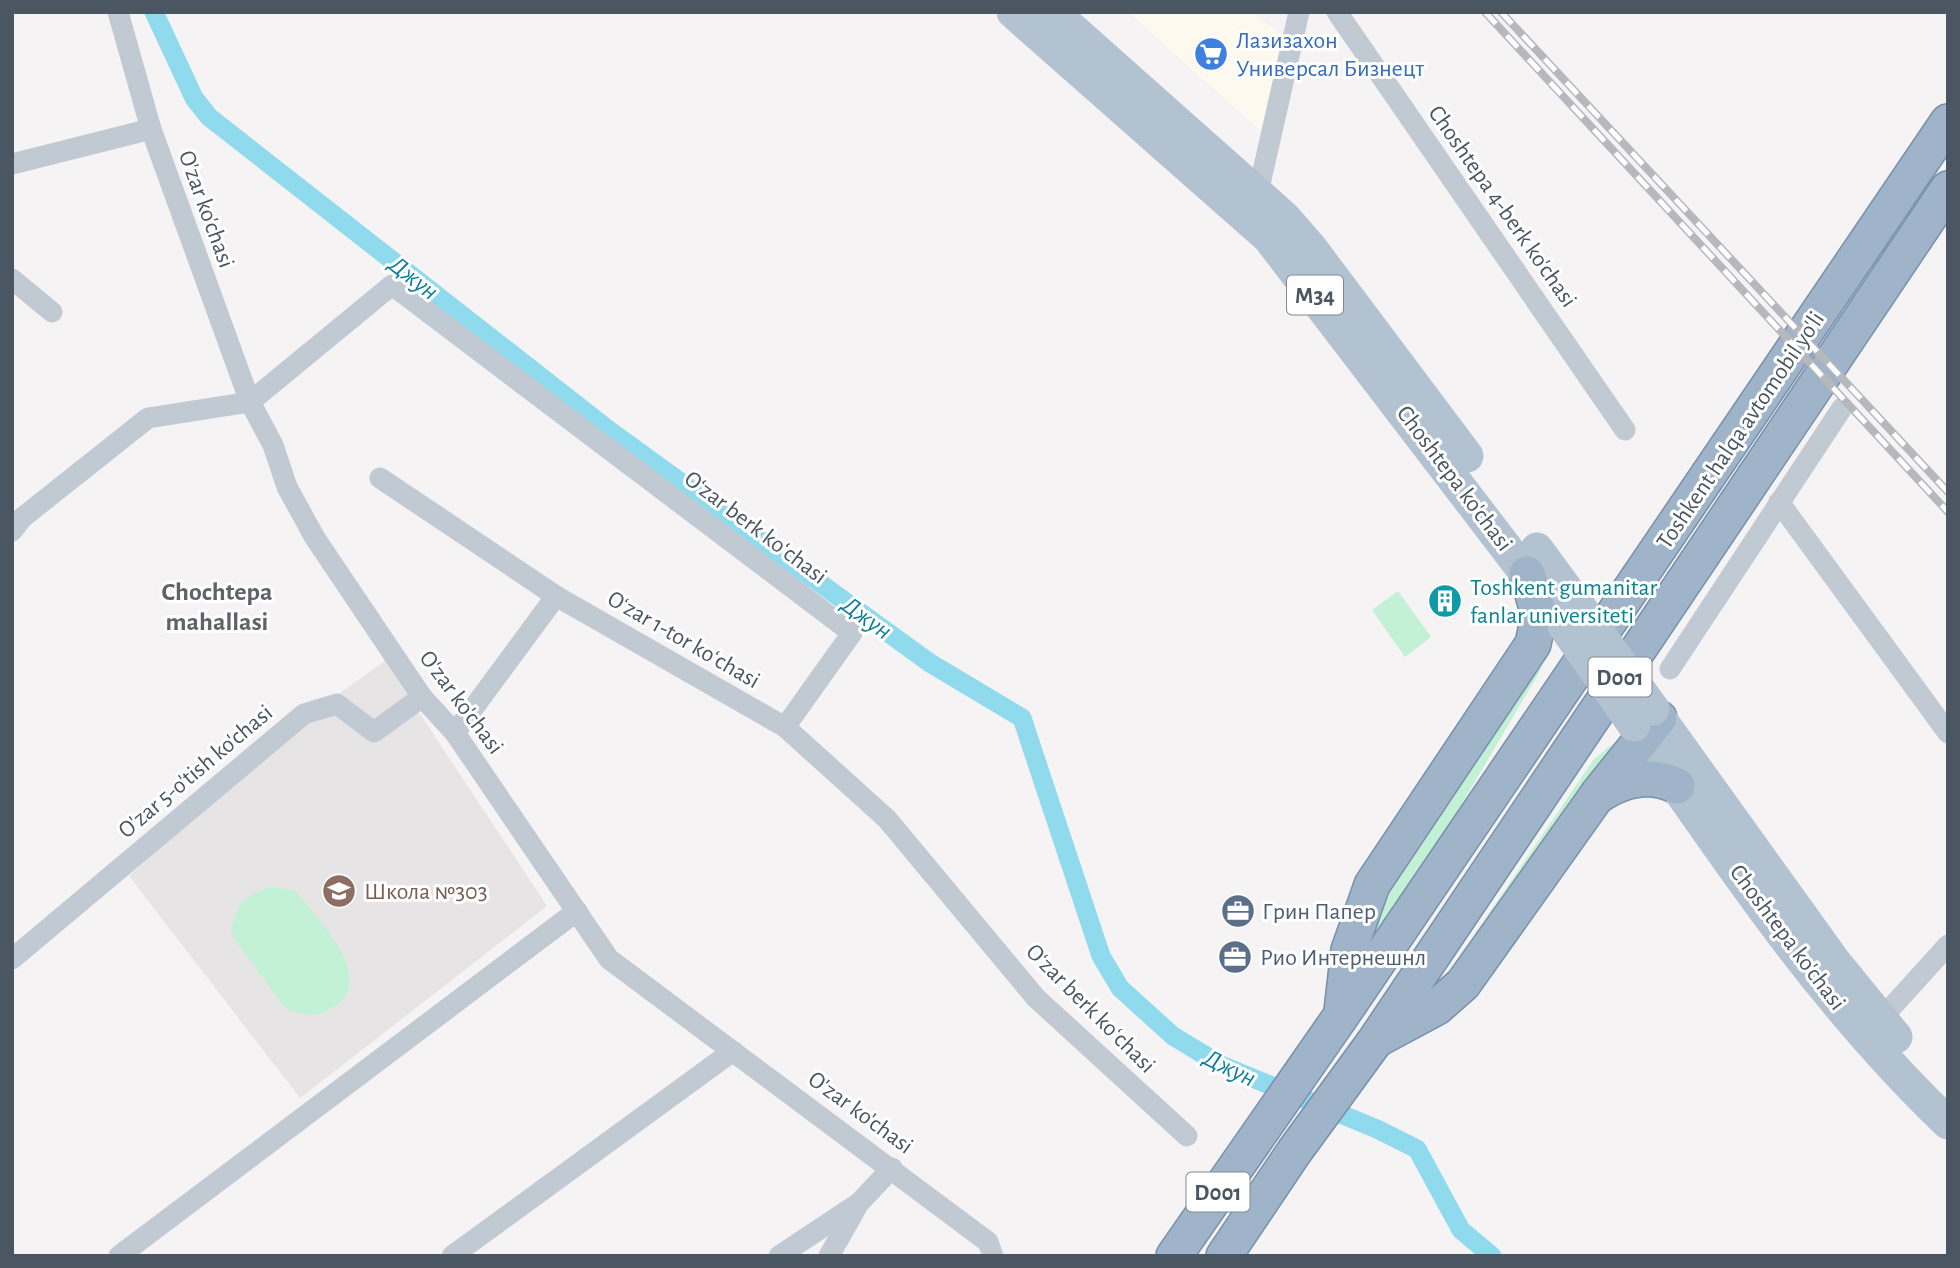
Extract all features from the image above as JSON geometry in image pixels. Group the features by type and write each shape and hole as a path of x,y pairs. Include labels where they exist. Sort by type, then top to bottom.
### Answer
{"highway":[{"name":"Toshkent halqa avtomobil yo'li","path":"1174,1256 1341,1016 1948,122"},
{"name":"Toshkent halqa avtomobil yo'li","path":"1224,1256 1294,1152 1375,1041 1948,189"},
{"path":"1341,1016 1349,950 1372,885 1533,644 1539,615 1527,574"},
{"path":"1375,1041 1437,1007 1464,984 1647,722"},
{"path":"1596,797 1617,785 1641,779 1659,779 1677,786"}],"main road":[{"name":"Choshtepa ko'chasi","path":"1013,12 1311,248 1647,722 1881,1020 1948,1092"},
{"name":"Choshtepa ko'chasi","path":"1053,12 1250,202 1292,265 1527,574 1572,618"},
{"name":"Choshtepa ko'chasi","path":"1647,722 1677,786 1816,978 1866,1038 1948,1124"}],"street":[{"name":"O'zar ko'chasi","path":"118,12 150,129 250,402 274,445 287,487 315,538 422,697 455,733 609,959 988,1242 993,1256"},
{"path":"1250,202 1299,12"},
{"name":"Choshtepa 4-berk ko'chasi","path":"1337,12 1625,430"},
{"path":"12,164 150,129"},
{"path":"12,279 52,312"},
{"name":"Oʻzar berk koʻchasi","path":"250,402 392,285 852,633 785,727 887,819 1036,998 1187,1136"},
{"path":"13,527 148,418 250,402"},
{"path":"1670,669 1842,408"},
{"name":"O‘zar 1-tor koʻchasi","path":"380,478 556,596 785,727"},
{"path":"1779,502 1948,733"},
{"path":"455,733 556,596"},
{"name":"O'zar 5-o'tish ko'chasi","path":"12,959 304,714 337,704 374,732 422,697"},
{"path":"120,1256 577,911"},
{"path":"1881,1020 1948,945"},
{"path":"452,1256 733,1051"},
{"path":"779,1256 859,1203 892,1168"},
{"path":"830,1256 859,1203"}],"shaded area":[{"path":"1128,12 1252,12 1281,35 1285,47 1264,134"},
{"name":"Школа №303","path":"385,661 547,906 300,1098 129,876 240,775 337,695"}],"green space":[{"path":"1398,591 1431,637 1405,657 1372,610"},
{"path":"1543,666 1434,851 1364,951 1388,890 1523,686"},
{"path":"1615,742 1455,976 1431,998 1594,759"},
{"path":"270,887 296,891 340,950 350,982 345,996 326,1011 309,1015 285,1008 231,934 235,916 242,903 253,894"}],"waterway":[{"name":"Джун","path":"154,12 194,98 209,117 610,431 930,663 1022,718 1101,956 1120,988 1173,1036 1221,1065 1377,1129 1417,1149 1461,1230 1492,1256"}],"railway":[{"path":"1485,12 1948,512"},
{"path":"1501,12 1948,492"}],"place":[{"name":"Лазизахон Универсал Бизнецт","path":"1211,54"},
{"name":"Toshkent gumanitar fanlar universiteti","path":"1445,601"},
{"name":"Школа №303","path":"339,891"},
{"name":"Грин Папер","path":"1238,911"},
{"name":"Рио Интернешнл","path":"1235,957"}],"district":[{"name":"Chochtepa mahallasi","path":"217,606"}]}
